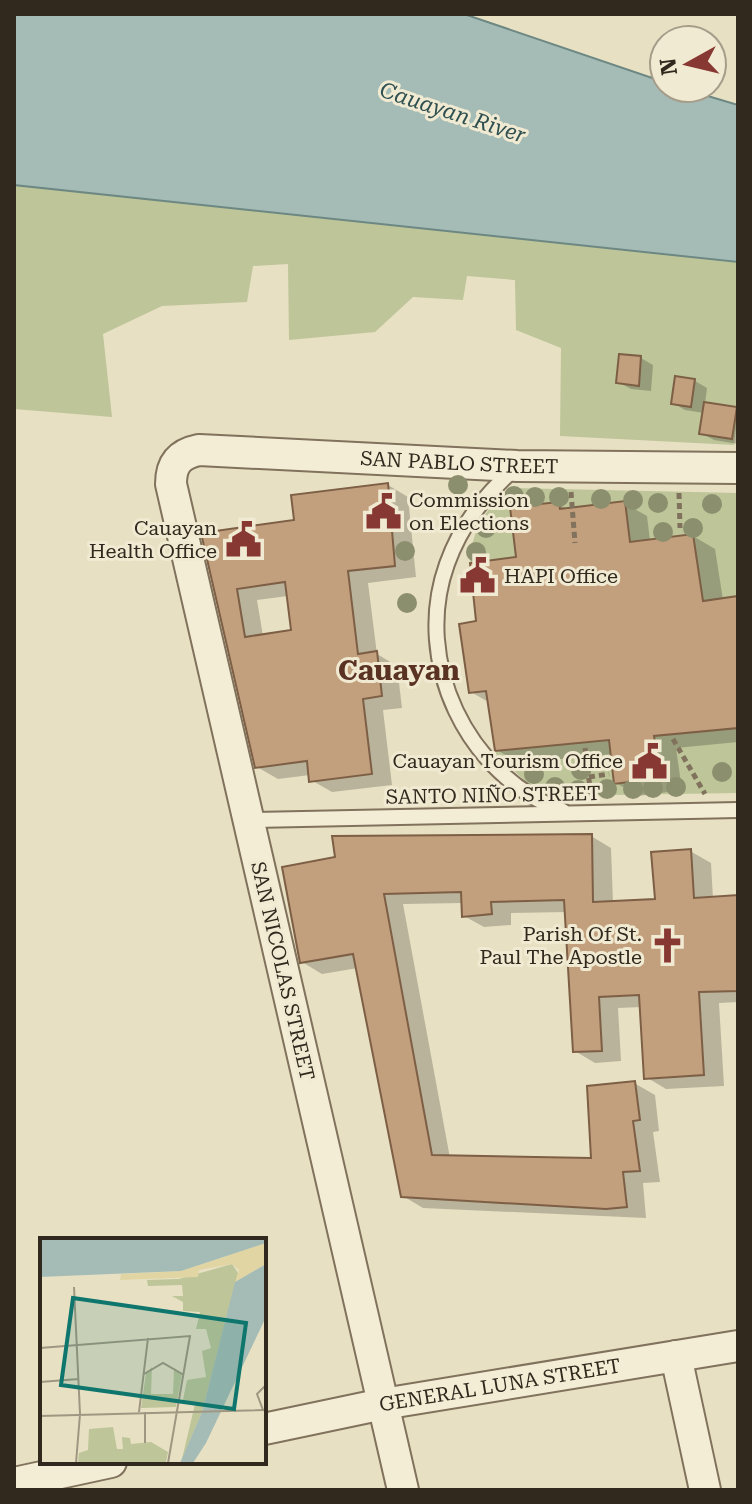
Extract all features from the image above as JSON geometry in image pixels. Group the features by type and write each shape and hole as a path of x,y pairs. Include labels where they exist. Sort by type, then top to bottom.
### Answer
{"street":[{"name":"SAN PABLO STREET","path":"182,456 199,450 517,466 738,468"},
{"name":"SAN NICOLAS STREET","path":"182,456 171,470 171,484 403,1490"},
{"name":"GENERAL LUNA STREET","path":"266,1429 383,1404 738,1346"},
{"path":"676,1356 705,1490"},
{"path":"14,1483 102,1464"}],"lane":[{"path":"517,466 474,510 446,566 436,627 440,658 446,689 458,718 495,768 543,803 571,814"},
{"name":"SANTO NIÑO STREET","path":"249,820 738,810"}],"path":[{"path":"569,467 575,543"},
{"path":"673,739 716,811"},
{"path":"585,748 594,813"},
{"path":"587,762 606,760"},
{"path":"589,777 609,774"}],"green space":[{"path":"14,185 738,262 738,412 734,445 560,436 561,348 516,330 515,280 467,276 463,300 413,297 375,332 289,340 288,264 253,266 247,302 162,306 103,334 112,417 14,409"},
{"path":"512,488 738,493 738,793 549,796 526,782 493,751 720,730 693,534 470,563 473,540 482,520"}],"water":[{"name":"Cauayan River","path":"14,14 464,14 648,77 648,104 728,102 738,105 738,262 14,185"}],"building":[{"path":"619,354 641,356 639,386 616,383"},
{"path":"675,376 695,379 691,407 671,404"},
{"path":"704,402 737,407 732,439 699,434"},
{"path":"388,483 395,566 348,571 358,654 377,651 382,696 363,699 372,774 309,782 307,761 255,768 201,533 294,520 291,495","holes":["285,582 291,630 245,637 237,589"]},
{"path":"625,501 630,542 693,534 703,601 738,596 738,728 654,736 660,778 614,784 609,740 495,751 486,691 469,693 459,624 476,621 470,563 516,557 510,507 559,502 560,509"},
{"path":"592,834 593,902 655,899 651,852 691,849 694,898 738,895 738,991 699,992 704,1075 644,1079 639,995 599,997 602,1051 573,1052 564,900 491,902 492,914 462,917 461,892 384,894 432,1155 591,1158 587,1086 635,1081 640,1120 633,1121 640,1171 623,1172 627,1207 606,1209 401,1197 353,954 300,963 282,867 335,857 332,836"}],"place":[{"name":"Commission on Elections","path":"383,511"},
{"name":"Cauayan Health Office","path":"243,539"},
{"name":"HAPI Office","path":"478,576"},
{"name":"Cauayan Tourism Office","path":"649,761"},
{"name":"Parish Of St. Paul The Apostle","path":"668,946"}],"district":[{"name":"Cauayan","path":"399,670"}]}
